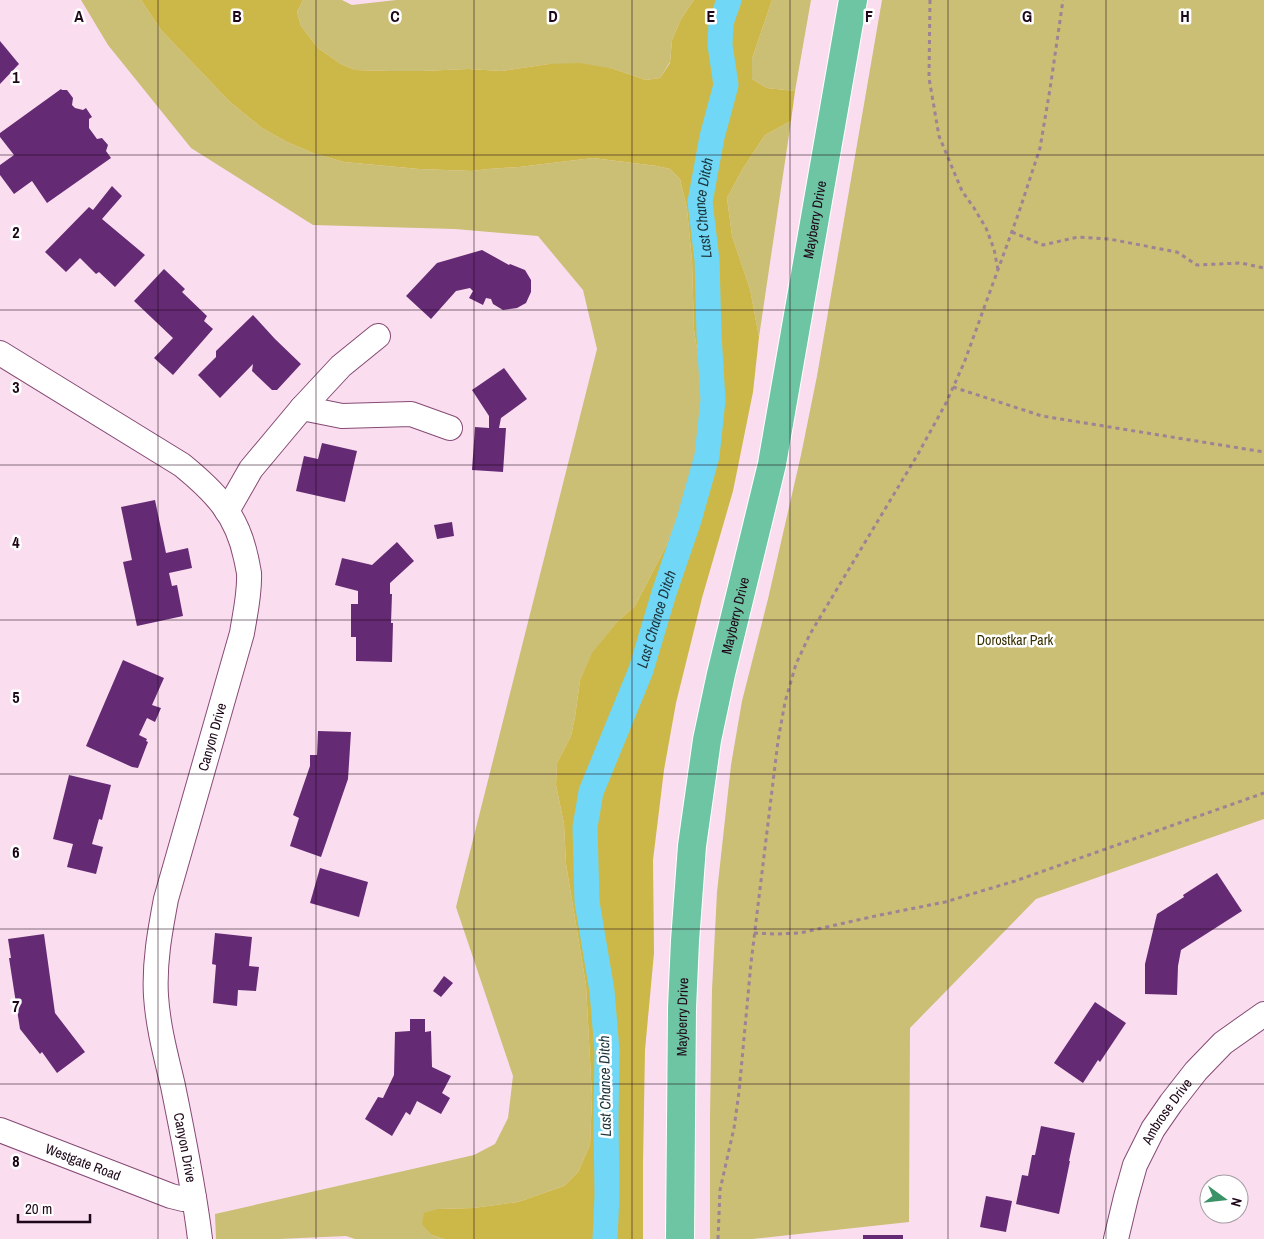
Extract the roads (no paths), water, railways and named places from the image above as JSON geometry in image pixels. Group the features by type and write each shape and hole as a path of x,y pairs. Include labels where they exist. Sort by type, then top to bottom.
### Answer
{"main road":[{"name":"Mayberry Drive","path":"680,1239 682,1008 688,893 694,828 707,740 721,674 772,464 852,0"}],"street":[{"path":"227,511 251,469 302,408 341,366 378,336"},
{"name":"Canyon Drive","path":"0,353 182,465 204,483 223,503 235,523 243,547 248,572 248,598 242,633 166,898 159,936 156,996 200,1239"},
{"path":"302,408 342,416 411,414 450,428"},
{"name":"Ambrose Drive","path":"1116,1239 1135,1165 1153,1129 1196,1071 1223,1043 1264,1014"},
{"name":"Westgate Road","path":"0,1130 171,1196 183,1199 194,1198"}],"waterway":[{"name":"Last Chance Ditch","path":"605,1239 607,1195 607,1051 602,991 587,902 585,827 591,792 641,670 664,593 689,520 707,456 713,400 707,260 700,202 712,137 726,85 720,45 721,23 729,0"}],"park label":[{"name":"Dorostkar Park","path":"1015,640"}]}
